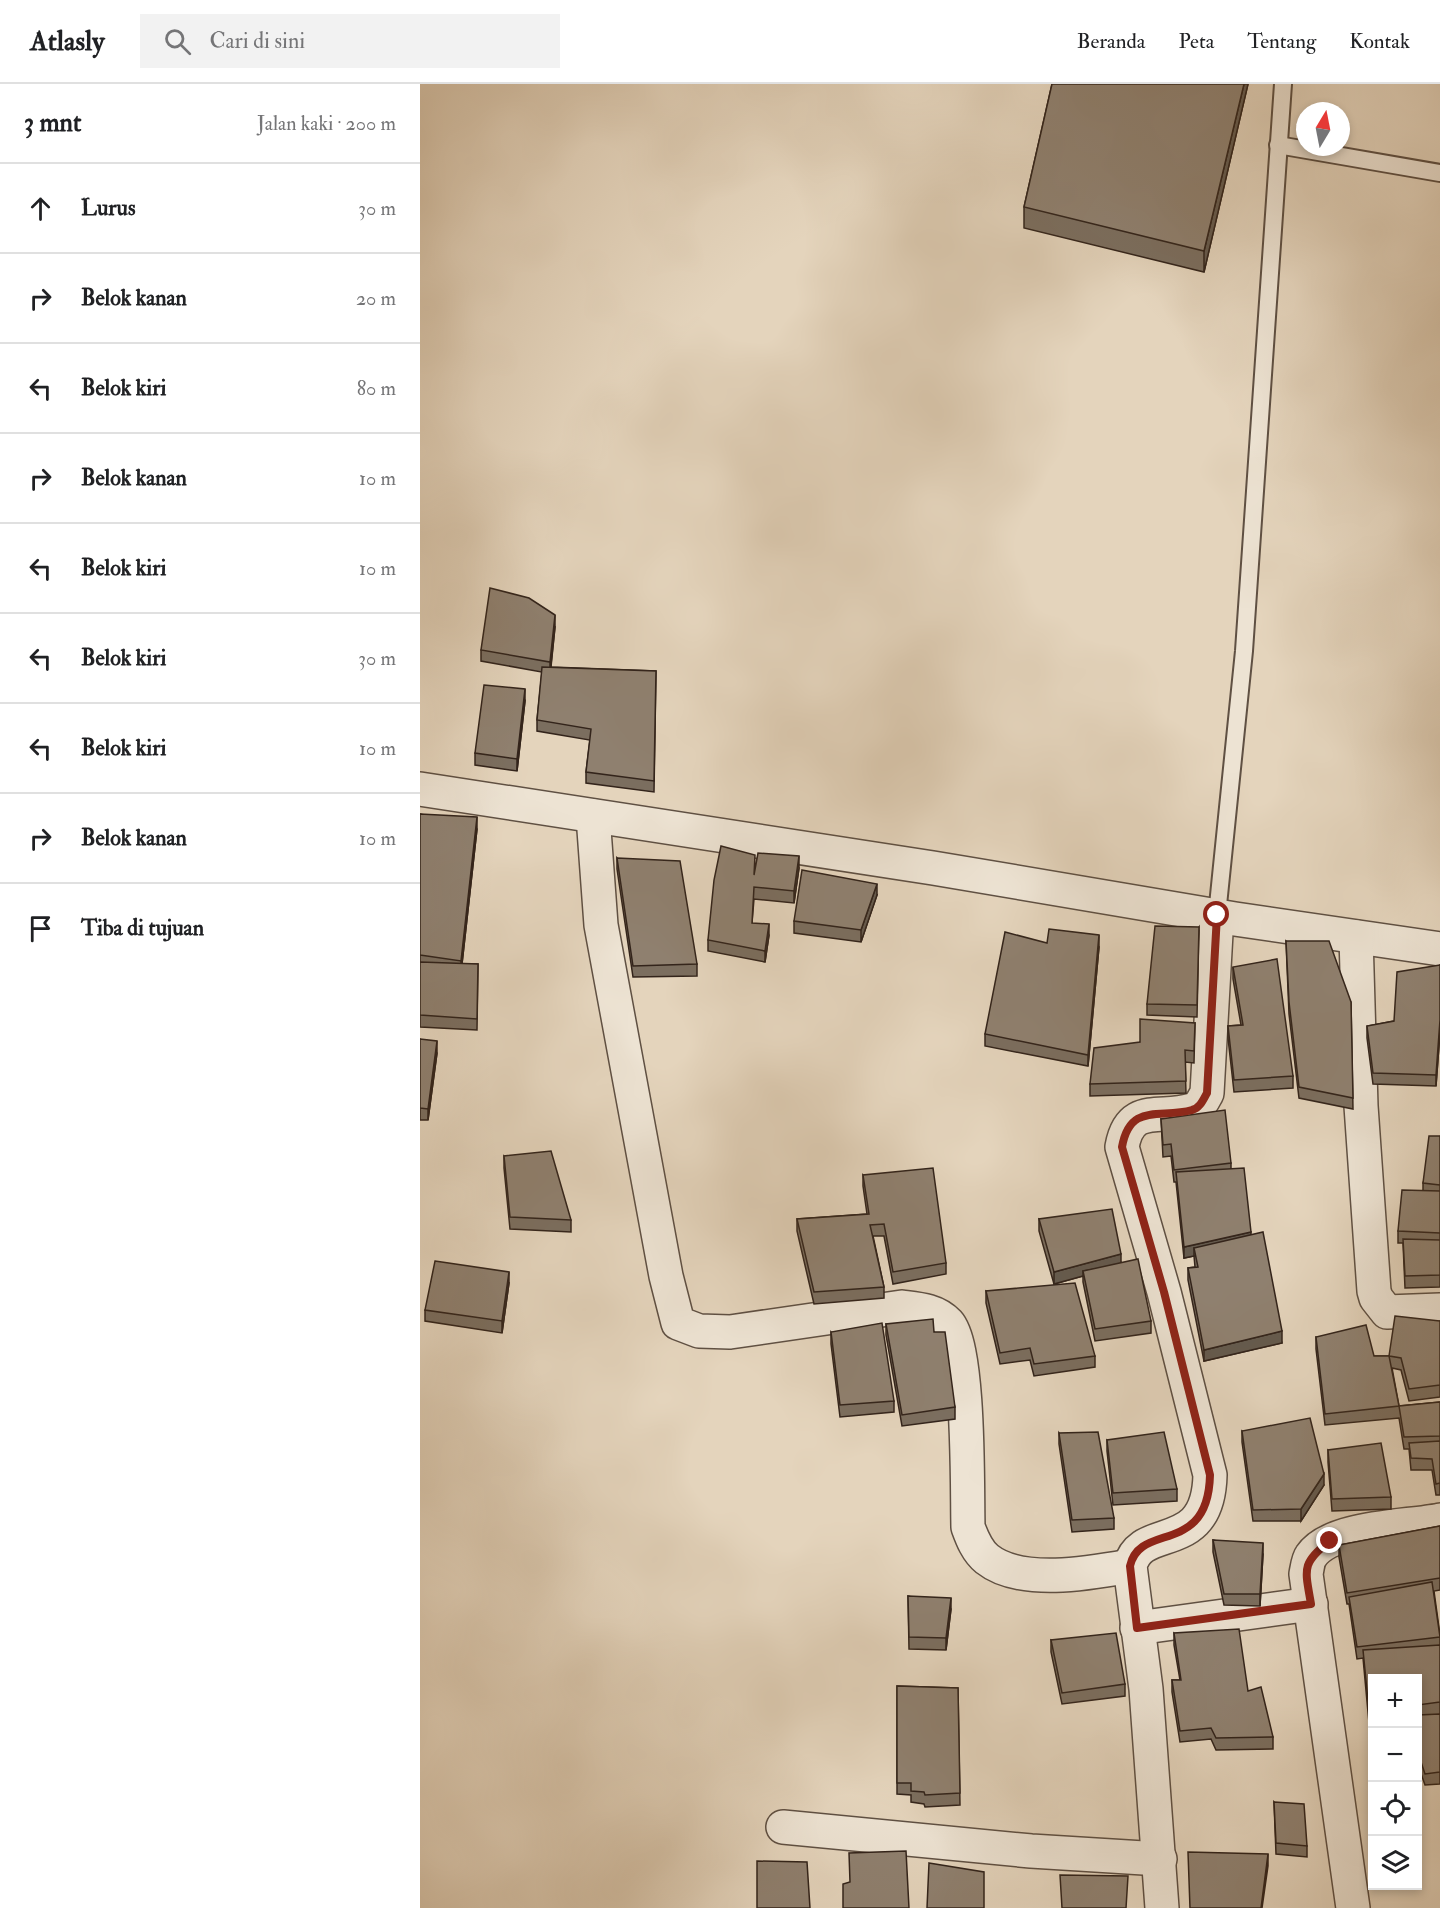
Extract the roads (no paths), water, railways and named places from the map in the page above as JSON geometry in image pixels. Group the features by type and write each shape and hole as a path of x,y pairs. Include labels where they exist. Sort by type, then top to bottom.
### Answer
{"street":[{"path":"420,789 1440,949"},
{"path":"593,816 601,925 666,1276 678,1323 699,1331 730,1332 902,1306 927,1310 949,1323 957,1343 963,1383 968,1527 973,1542 980,1551 987,1559 1032,1574 1067,1577 1130,1566"},
{"path":"1162,1908 1146,1689 1130,1566 1132,1557 1139,1548 1188,1529 1197,1521 1210,1496 1210,1475 1164,1292 1122,1147 1125,1133 1133,1120 1157,1113 1193,1110 1200,1105 1207,1093 1217,915"},
{"path":"1356,937 1361,1106 1370,1254 1376,1298 1387,1312 1440,1310"},
{"path":"1353,1908 1306,1574 1311,1556 1330,1541 1352,1534 1440,1520"},
{"path":"1137,1628 1311,1604"},
{"path":"783,1827 1032,1851 1160,1858"}],"lane":[{"path":"1217,915 1244,651 1283,84"},
{"path":"1278,145 1440,173"}]}
